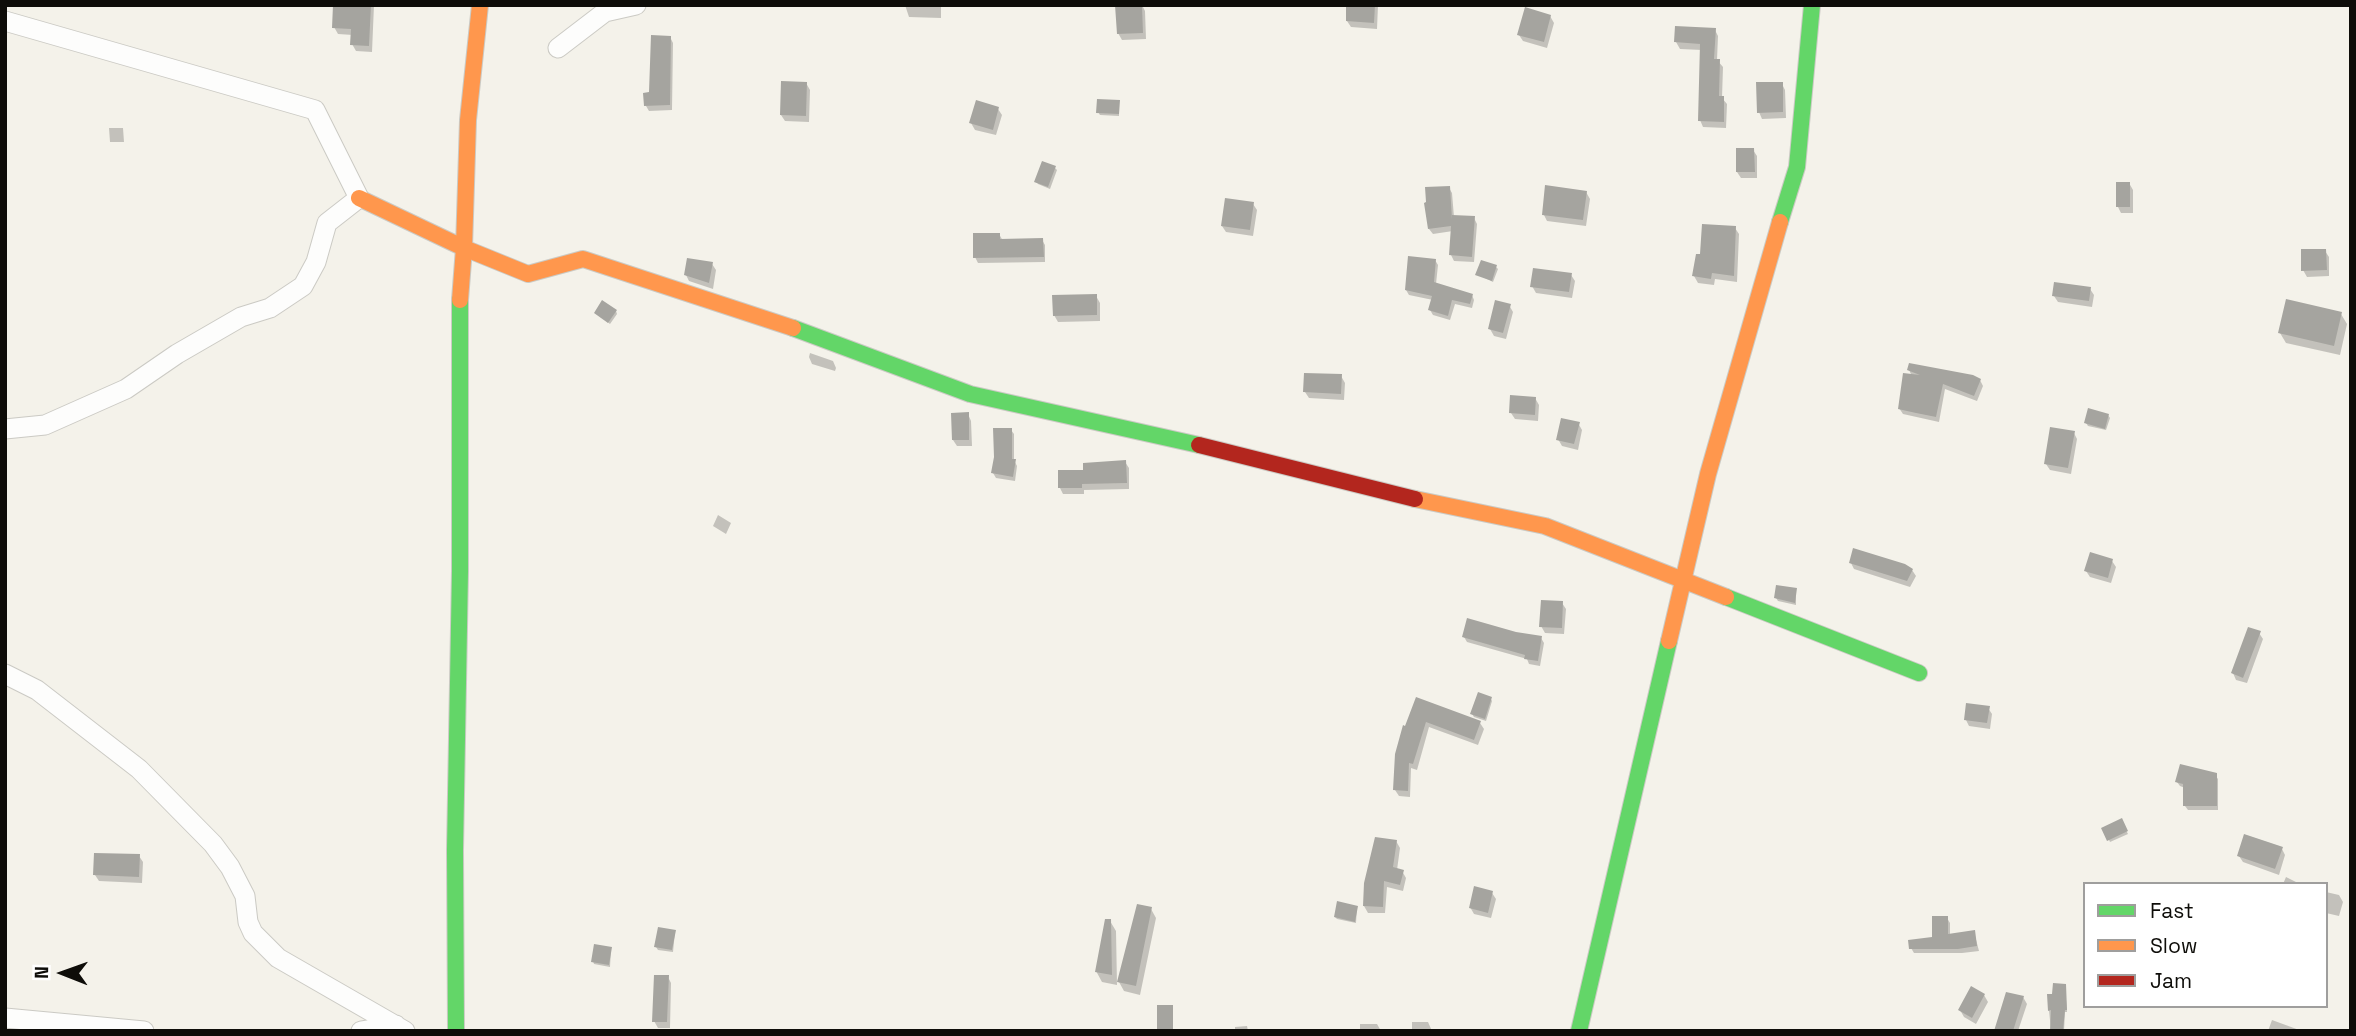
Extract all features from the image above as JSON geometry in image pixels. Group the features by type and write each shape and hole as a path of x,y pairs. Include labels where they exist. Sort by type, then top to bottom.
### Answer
{"street":[{"path":"456,1031 455,850 460,585 458,334 468,120 480,5"},
{"path":"558,48 605,12 636,5"},
{"path":"1579,1031 1719,434 1797,167 1812,5"},
{"path":"5,21 315,110 359,198 464,248 528,274 583,259 828,340 970,394 1220,450 1418,500 1545,526 1919,673"},
{"path":"5,429 45,425 126,389 177,354 241,317 270,308 303,286 316,262 327,223 359,198"},
{"path":"5,674 37,690 139,769 206,836 230,867 246,896 248,922 253,933 278,958 401,1028"},
{"path":"5,1018 144,1031"},
{"path":"361,1031 401,1028"}],"building":[{"path":"333,5 371,5 369,46 350,45 351,29 332,28"},
{"path":"1115,5 1142,5 1143,33 1117,34"},
{"path":"1346,5 1375,5 1374,23 1346,21"},
{"path":"1525,7 1551,15 1544,42 1517,35"},
{"path":"1675,26 1716,28 1714,59 1720,59 1719,96 1724,96 1724,122 1698,121 1700,44 1674,42"},
{"path":"651,35 671,36 670,105 644,106 643,93 649,92"},
{"path":"781,81 807,82 806,116 780,115"},
{"path":"1756,82 1783,82 1783,112 1757,113"},
{"path":"1097,99 1120,100 1119,114 1096,113"},
{"path":"976,100 999,107 993,130 969,123"},
{"path":"1736,148 1754,148 1755,172 1736,172"},
{"path":"1042,161 1056,166 1048,187 1034,182"},
{"path":"2116,182 2130,182 2130,207 2116,207"},
{"path":"1545,185 1587,191 1583,220 1542,215"},
{"path":"1450,186 1452,219 1452,215 1475,216 1472,257 1449,255 1451,226 1428,229 1424,203 1425,187"},
{"path":"1225,198 1254,202 1250,230 1221,226"},
{"path":"1702,224 1736,226 1734,276 1712,273 1711,279 1692,276 1696,254 1700,254"},
{"path":"973,233 1000,233 1000,239 1043,238 1044,257 973,258"},
{"path":"2301,249 2326,249 2327,270 2301,271"},
{"path":"1408,256 1436,259 1434,282 1473,294 1470,304 1452,300 1448,316 1428,310 1432,296 1405,290"},
{"path":"687,258 713,262 709,283 684,275"},
{"path":"1481,260 1497,265 1492,281 1475,275"},
{"path":"1533,268 1572,273 1569,292 1530,287"},
{"path":"2054,282 2091,287 2089,301 2052,296"},
{"path":"1097,294 1097,315 1053,316 1052,295"},
{"path":"2286,299 2342,312 2334,346 2278,333"},
{"path":"602,300 617,310 608,323 594,313"},
{"path":"1495,300 1511,304 1503,333 1488,329"},
{"path":"1909,363 1973,375 1981,379 1974,396 1943,384 1936,417 1898,409 1903,373 1920,375 1907,370"},
{"path":"1304,373 1342,374 1341,394 1303,392"},
{"path":"1510,395 1536,397 1535,415 1509,413"},
{"path":"2088,408 2109,414 2105,429 2084,423"},
{"path":"969,412 969,440 952,440 951,413"},
{"path":"1561,418 1580,422 1574,444 1556,440"},
{"path":"2050,427 2075,431 2068,468 2044,464"},
{"path":"993,428 1012,428 1012,459 1016,459 1013,477 991,473 994,457"},
{"path":"1126,460 1127,483 1082,484 1082,488 1058,488 1058,470 1083,470 1083,463"},
{"path":"1853,548 1913,569 1907,581 1849,563"},
{"path":"2090,552 2113,559 2108,578 2084,571"},
{"path":"1776,585 1797,588 1795,603 1774,598"},
{"path":"1541,600 1563,601 1562,628 1539,627"},
{"path":"1467,618 1516,632 1542,636 1538,661 1524,659 1525,655 1462,637"},
{"path":"2248,627 2261,631 2243,678 2231,673"},
{"path":"1478,692 1492,697 1485,719 1470,714"},
{"path":"1416,697 1481,721 1474,740 1426,722 1413,764 1409,763 1408,791 1393,790 1395,754 1403,725 1405,726"},
{"path":"1966,703 1990,706 1987,723 1964,720"},
{"path":"2180,764 2217,773 2217,806 2183,806 2183,784 2175,782"},
{"path":"2122,818 2128,831 2107,841 2101,828"},
{"path":"2244,834 2283,847 2275,869 2237,856"},
{"path":"1375,837 1397,840 1393,867 1404,870 1400,885 1384,881 1383,907 1363,906 1364,883"},
{"path":"94,853 140,854 139,877 93,875"},
{"path":"1474,886 1493,891 1488,913 1469,908"},
{"path":"1337,901 1358,906 1355,922 1334,917"},
{"path":"1137,904 1152,907 1136,986 1117,982"},
{"path":"1932,916 1948,916 1948,934 1975,930 1977,946 1958,949 1909,949 1908,940 1932,937"},
{"path":"1105,919 1111,919 1112,975 1095,972"},
{"path":"658,927 676,930 672,950 654,947"},
{"path":"594,944 612,947 609,965 591,962"},
{"path":"654,975 669,975 667,1022 652,1022"},
{"path":"2053,983 2066,984 2067,1010 2063,1031 2050,1031 2051,1010 2048,1011 2047,994 2052,994"},
{"path":"1971,986 1985,994 1972,1018 1958,1010"},
{"path":"2006,992 2024,996 2013,1031 1994,1031"},
{"path":"1157,1005 1173,1005 1173,1031 1157,1031"}],"traffic: fast":[{"path":"1780,222 1797,167 1812,5"},
{"path":"456,1031 460,300"},
{"path":"793,328 970,394 1199,445"},
{"path":"1726,597 1919,673"},
{"path":"1579,1031 1669,641"}],"traffic: slow":[{"path":"460,300 468,120 480,5"},
{"path":"359,198 464,248 528,274 583,259 793,328"},
{"path":"1669,641 1708,474 1780,222"},
{"path":"1415,499 1545,526 1726,597"}],"traffic: jam":[{"path":"1199,445 1415,499"}]}
